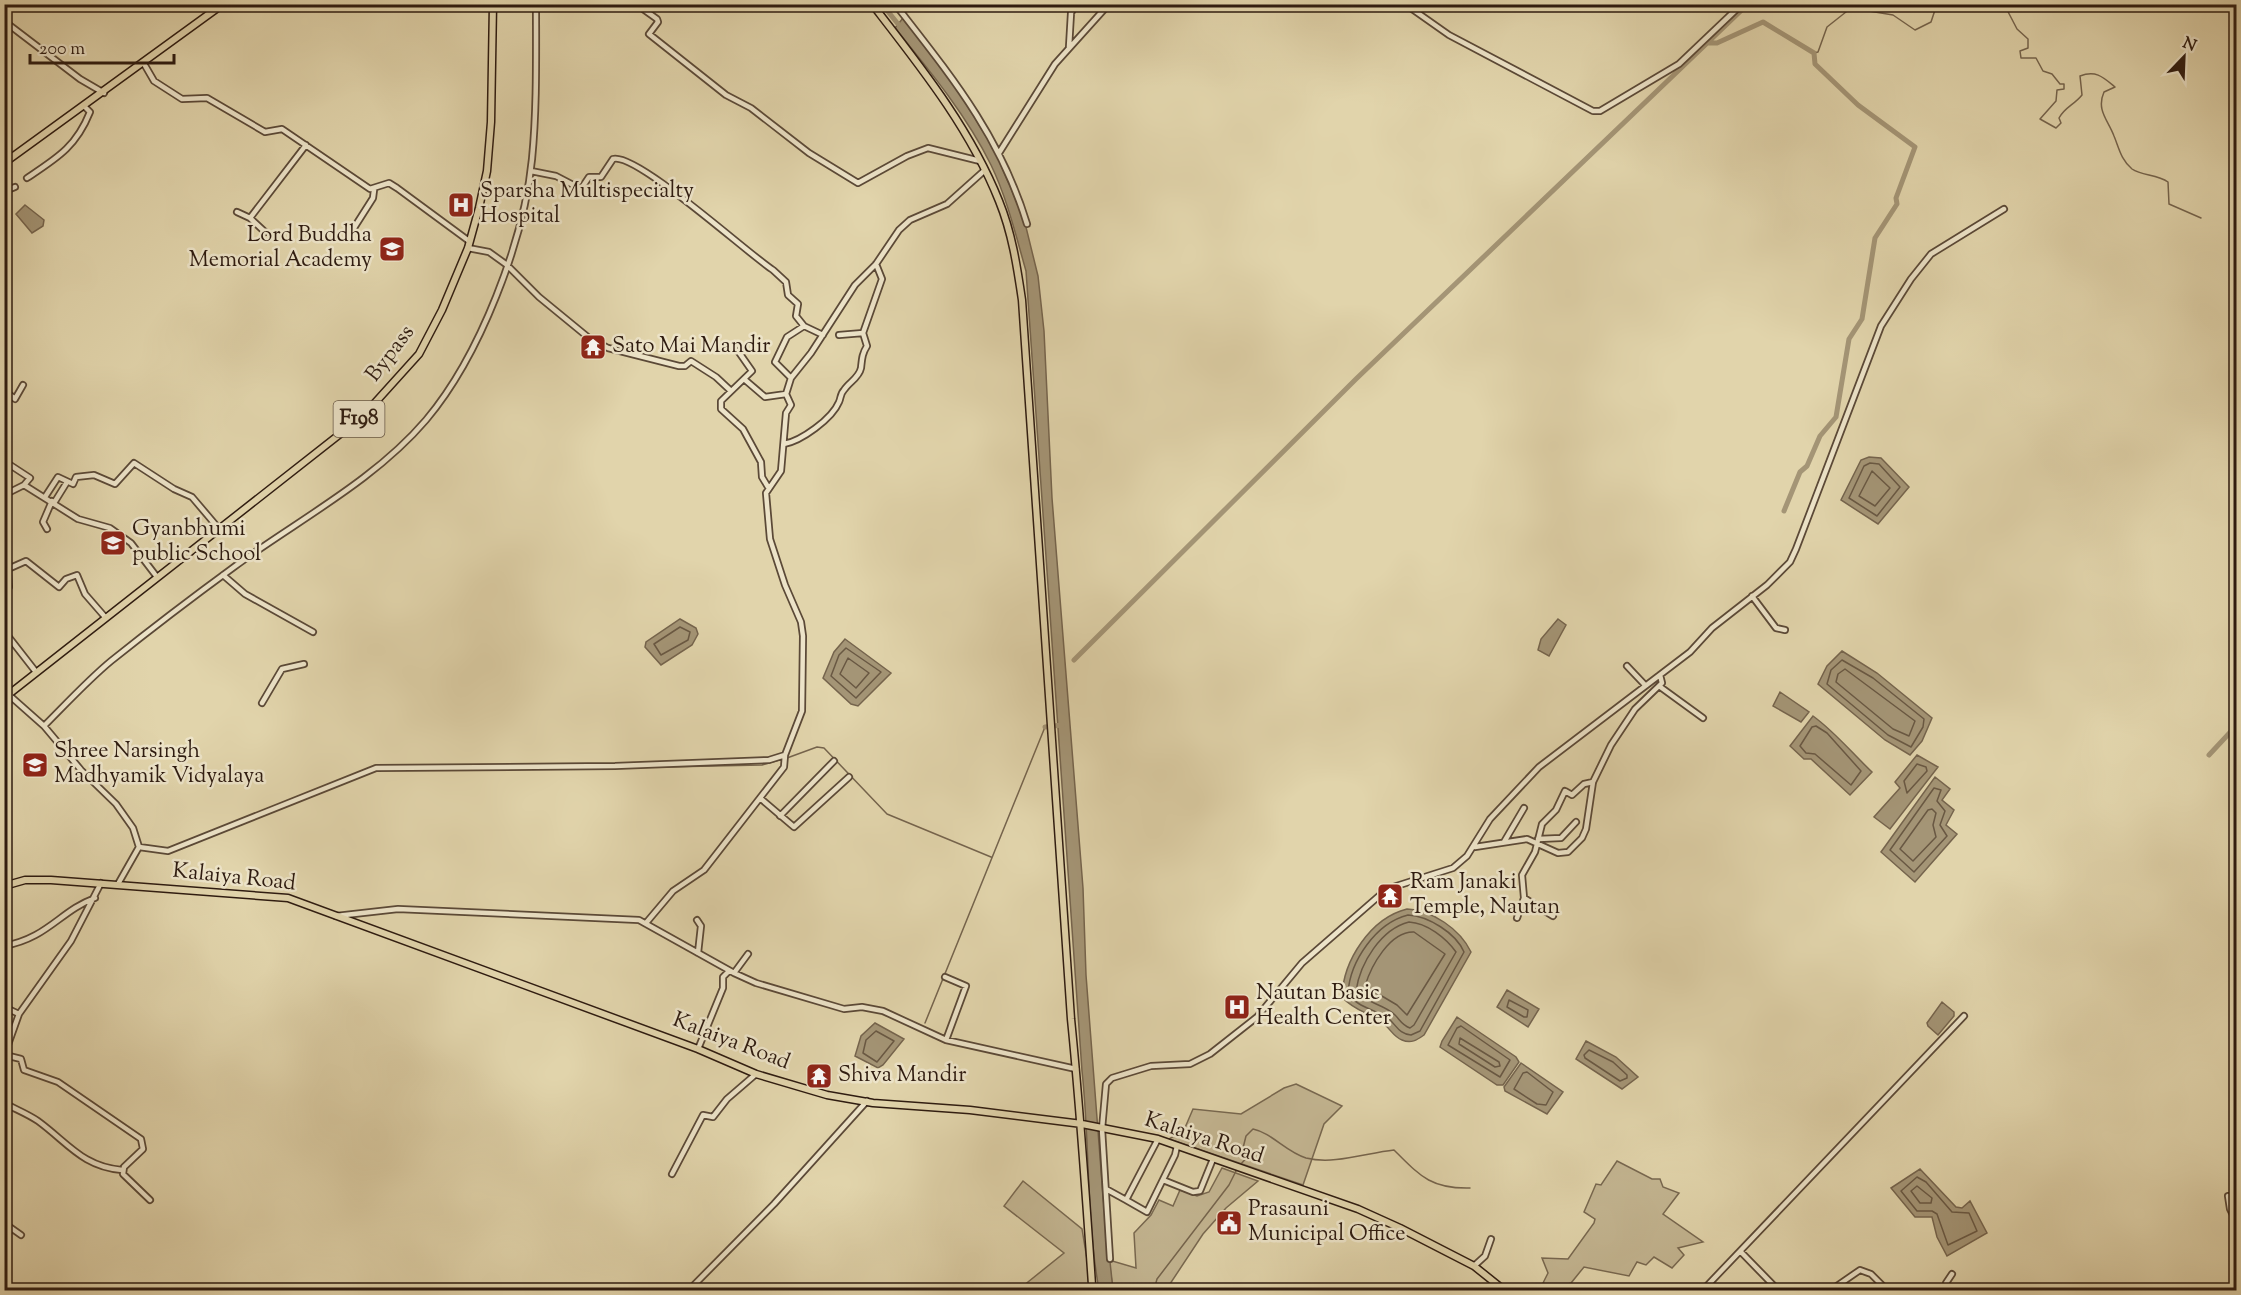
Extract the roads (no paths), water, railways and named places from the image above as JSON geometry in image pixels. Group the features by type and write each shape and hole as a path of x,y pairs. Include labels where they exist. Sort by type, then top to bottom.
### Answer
{"main road":[{"path":"4,163 104,93 223,4"},
{"name":"Bypass","path":"7,696 363,416 399,379 419,354 442,310 468,244 487,171 493,4"},
{"path":"872,4 945,101 980,161 1000,202 1014,251 1022,300 1076,1069 1084,1125 1084,1196 1092,1285 1095,1290"},
{"name":"Kalaiya Road","path":"4,886 25,880 101,883 288,898 698,1048 756,1074 827,1095 1084,1125 1177,1146 1358,1209 1474,1266 1504,1290"}],"street":[{"path":"44,726 110,662 223,575 390,456 426,420 462,368 507,265 522,217 531,171 536,4"},
{"path":"636,4 657,19 658,22 648,34 726,95 751,108 809,153 858,183 907,156 928,148 980,161"},
{"path":"895,4 971,104 991,135 1010,174 1027,224"},
{"path":"1069,47 1071,13 1076,4"},
{"path":"999,153 1027,113 1055,64 1109,4"},
{"path":"1405,4 1449,35 1508,68 1535,80 1568,100 1593,111 1600,111 1679,64 1742,4"},
{"path":"4,21 80,80 104,93"},
{"path":"143,62 154,81 183,99 207,98 265,132 282,129 374,190"},
{"path":"27,178 69,150 83,129 90,112 84,106"},
{"path":"250,218 306,145"},
{"path":"531,171 556,176 575,188 582,189 589,177 601,177 613,159 628,162 681,196 773,270 786,282 789,295 798,304 796,316 804,326 823,335"},
{"path":"646,923 673,891 704,870 760,798 786,757 802,711 803,636 801,622 785,585 770,539 766,494 768,487 781,471 786,413 791,405 786,394 791,378 823,335 855,285 876,264 899,230 910,220 947,204 985,170"},
{"path":"374,190 389,183 468,244 489,252 507,265 539,297 589,338 608,348 679,366 685,366 691,361 716,377 731,391"},
{"path":"4,185 10,189 15,187"},
{"path":"352,231 373,198 374,190"},
{"path":"1110,1259 1102,1129 1106,1084 1112,1078 1151,1066 1190,1064 1210,1054 1257,1017 1302,963 1387,889 1410,880 1445,872 1467,856 1475,847 1490,819 1539,767 1690,652 1712,628 1767,585 1790,562 1865,374 1881,326 1892,307 1931,254 2004,209"},
{"path":"237,212 250,218 265,232"},
{"path":"784,444 804,438 840,401 845,388 856,377 861,367 861,357 867,346 863,333 881,288 882,279 876,264"},
{"path":"791,378 775,362 787,337 804,326"},
{"path":"839,334 863,333"},
{"path":"738,351 752,371 721,401 721,409 742,429 761,462 762,477 768,487"},
{"path":"744,379 765,397 786,394"},
{"path":"4,390 15,399 23,385"},
{"path":"4,461 30,478 24,485 4,495"},
{"path":"45,497 58,477 73,484 76,477 94,475 115,484 134,463 174,489 192,497 220,530"},
{"path":"47,529 43,522 67,482"},
{"path":"24,485 78,519 110,528 146,560 157,577"},
{"path":"4,597 9,587 8,569 26,561 58,588 66,579 77,575 85,594 105,617"},
{"path":"223,575 245,594 314,632"},
{"path":"1752,596 1776,628 1785,630"},
{"path":"4,631 36,672"},
{"path":"262,703 282,669 304,664"},
{"path":"1627,666 1645,685"},
{"path":"1538,841 1563,855 1582,838 1593,782 1625,723 1662,683 1660,675"},
{"path":"1659,686 1703,718"},
{"path":"7,696 44,726 81,770 116,804 133,828 139,847 118,884"},
{"path":"139,847 168,851 376,768 615,766 769,760 786,757"},
{"path":"780,816 834,761"},
{"path":"760,798 794,826 849,777"},
{"path":"1517,918 1524,898 1522,875 1532,860 1542,824 1556,810 1561,795 1565,791 1572,795 1584,784 1593,782"},
{"path":"1504,842 1524,808"},
{"path":"1475,847 1527,839 1538,841 1561,838 1576,822"},
{"path":"4,1103 36,1120 84,1160 104,1169 122,1170 143,1149 141,1139 58,1082 24,1070 21,1059 5,1056 19,1014 59,961 95,898 101,883"},
{"path":"4,946 39,935 79,906 95,898"},
{"path":"1524,898 1553,916"},
{"path":"336,916 398,909 455,914 616,917 646,923 731,972 844,1009 862,1007 883,1011 946,1040 1076,1069"},
{"path":"697,920 701,926 698,953"},
{"path":"698,1048 723,988 723,977 748,954"},
{"path":"945,978 966,986 946,1040"},
{"path":"4,1007 19,1014"},
{"path":"1703,1290 1964,1016"},
{"path":"672,1174 703,1115 713,1117 727,1099 756,1074"},
{"path":"689,1290 774,1204 867,1101"},
{"path":"1126,1200 1158,1140"},
{"path":"1106,1189 1147,1212 1177,1146"},
{"path":"1163,1180 1193,1192 1200,1191 1213,1159"},
{"path":"122,1170 134,1187 150,1200"},
{"path":"2228,1196 2230,1209 2236,1221"},
{"path":"4,1223 21,1234"},
{"path":"1474,1266 1485,1256 1491,1239"},
{"path":"1741,1252 1778,1290"},
{"path":"1831,1290 1860,1270 1871,1274 1887,1290"},
{"path":"1945,1290 1946,1282 1952,1274"},
{"path":"1563,1290 1568,1290"}],"water":[{"path":"903,18 955,86 994,149 1024,219 1038,276 1044,331 1052,498 1083,888 1086,975 1103,1196 1113,1290 1099,1290 1092,1236 1026,271 1006,204 991,165 959,111 895,28"},
{"path":"25,205 44,220 43,226 32,233 16,214"},
{"path":"1869,457 1881,458 1909,487 1878,524 1841,500 1861,460"},
{"path":"680,619 696,628 698,634 692,645 661,665 645,647 646,642"},
{"path":"1558,619 1566,625 1549,656 1538,650 1541,639"},
{"path":"845,639 891,673 858,706 851,704 823,678 834,652"},
{"path":"1842,651 1877,673 1932,718 1922,741 1910,755 1885,740 1818,684 1827,666"},
{"path":"1780,692 1809,712 1801,722 1773,706"},
{"path":"1813,716 1872,772 1850,795 1811,759 1804,759 1790,746"},
{"path":"1917,755 1938,767 1890,829 1874,817 1900,788 1895,782"},
{"path":"1935,777 1950,789 1942,800 1954,810 1946,825 1957,834 1915,882 1881,852"},
{"path":"1407,909 1426,913 1444,922 1460,936 1471,952 1424,1035 1408,1042 1397,1037 1381,1021 1353,1006 1342,997 1348,969 1361,942 1382,921"},
{"path":"1507,990 1539,1009 1528,1027 1497,1007"},
{"path":"1942,1002 1954,1012 1954,1016 1938,1035 1927,1023"},
{"path":"1457,1017 1516,1057 1519,1062 1503,1085 1497,1085 1440,1047"},
{"path":"875,1023 904,1039 878,1068 855,1056 861,1036"},
{"path":"1586,1041 1616,1057 1638,1077 1622,1089 1576,1059"},
{"path":"1521,1063 1563,1092 1547,1114 1505,1091 1504,1087"},
{"path":"1920,1169 1956,1207 1962,1208 1970,1201 1987,1233 1947,1256 1937,1237 1932,1217 1915,1217 1891,1188"}],"waterway":[{"path":"882,4 902,29"},
{"path":"1074,660 1356,379 1748,4"},
{"path":"1814,53 1818,52 1827,27 1851,8 1893,15 1915,30 1931,22 1937,4"},
{"path":"2004,4 2017,29 2028,39 2028,48 2020,51 2021,58 2036,58 2043,71 2052,74 2060,84 2064,84 2064,89 2057,90 2056,101 2040,119 2056,128 2061,123 2059,118 2061,114 2082,95 2080,76 2095,74 2103,78 2115,87 2104,92 2101,104 2125,162 2136,171 2168,182 2169,204 2201,218"},
{"path":"1706,43 1717,43 1763,22 1814,53 1815,64 1858,105 1915,147 1896,198 1897,204 1875,238 1862,319 1849,339 1836,417 1820,436 1807,466 1800,472 1784,511"},
{"path":"1045,727 1062,725"},
{"path":"2209,755 2236,726"},
{"path":"925,1023 1045,727"},
{"path":"787,758 817,747 824,748 887,814 991,857"},
{"path":"665,767 762,765 783,759"},
{"path":"1240,1165 1251,1153 1243,1148 1246,1136 1253,1129 1266,1134 1292,1152 1317,1160 1339,1159 1394,1150 1427,1179 1445,1186 1470,1188"},
{"path":"1154,1290 1157,1279 1229,1185 1237,1169"}],"place":[{"name":"Sparsha Multispecialty Hospital","path":"461,205"},
{"name":"Lord Buddha Memorial Academy","path":"392,249"},
{"name":"Sato Mai Mandir","path":"593,347"},
{"name":"Gyanbhumi public School","path":"113,543"},
{"name":"Shree Narsingh Madhyamik Vidyalaya","path":"35,765"},
{"name":"Ram Janaki Temple, Nautan","path":"1390,896"},
{"name":"Nautan Basic Health Center","path":"1237,1007"},
{"name":"Shiva Mandir","path":"819,1076"},
{"name":"Prasauni Municipal Office","path":"1229,1223"}]}
